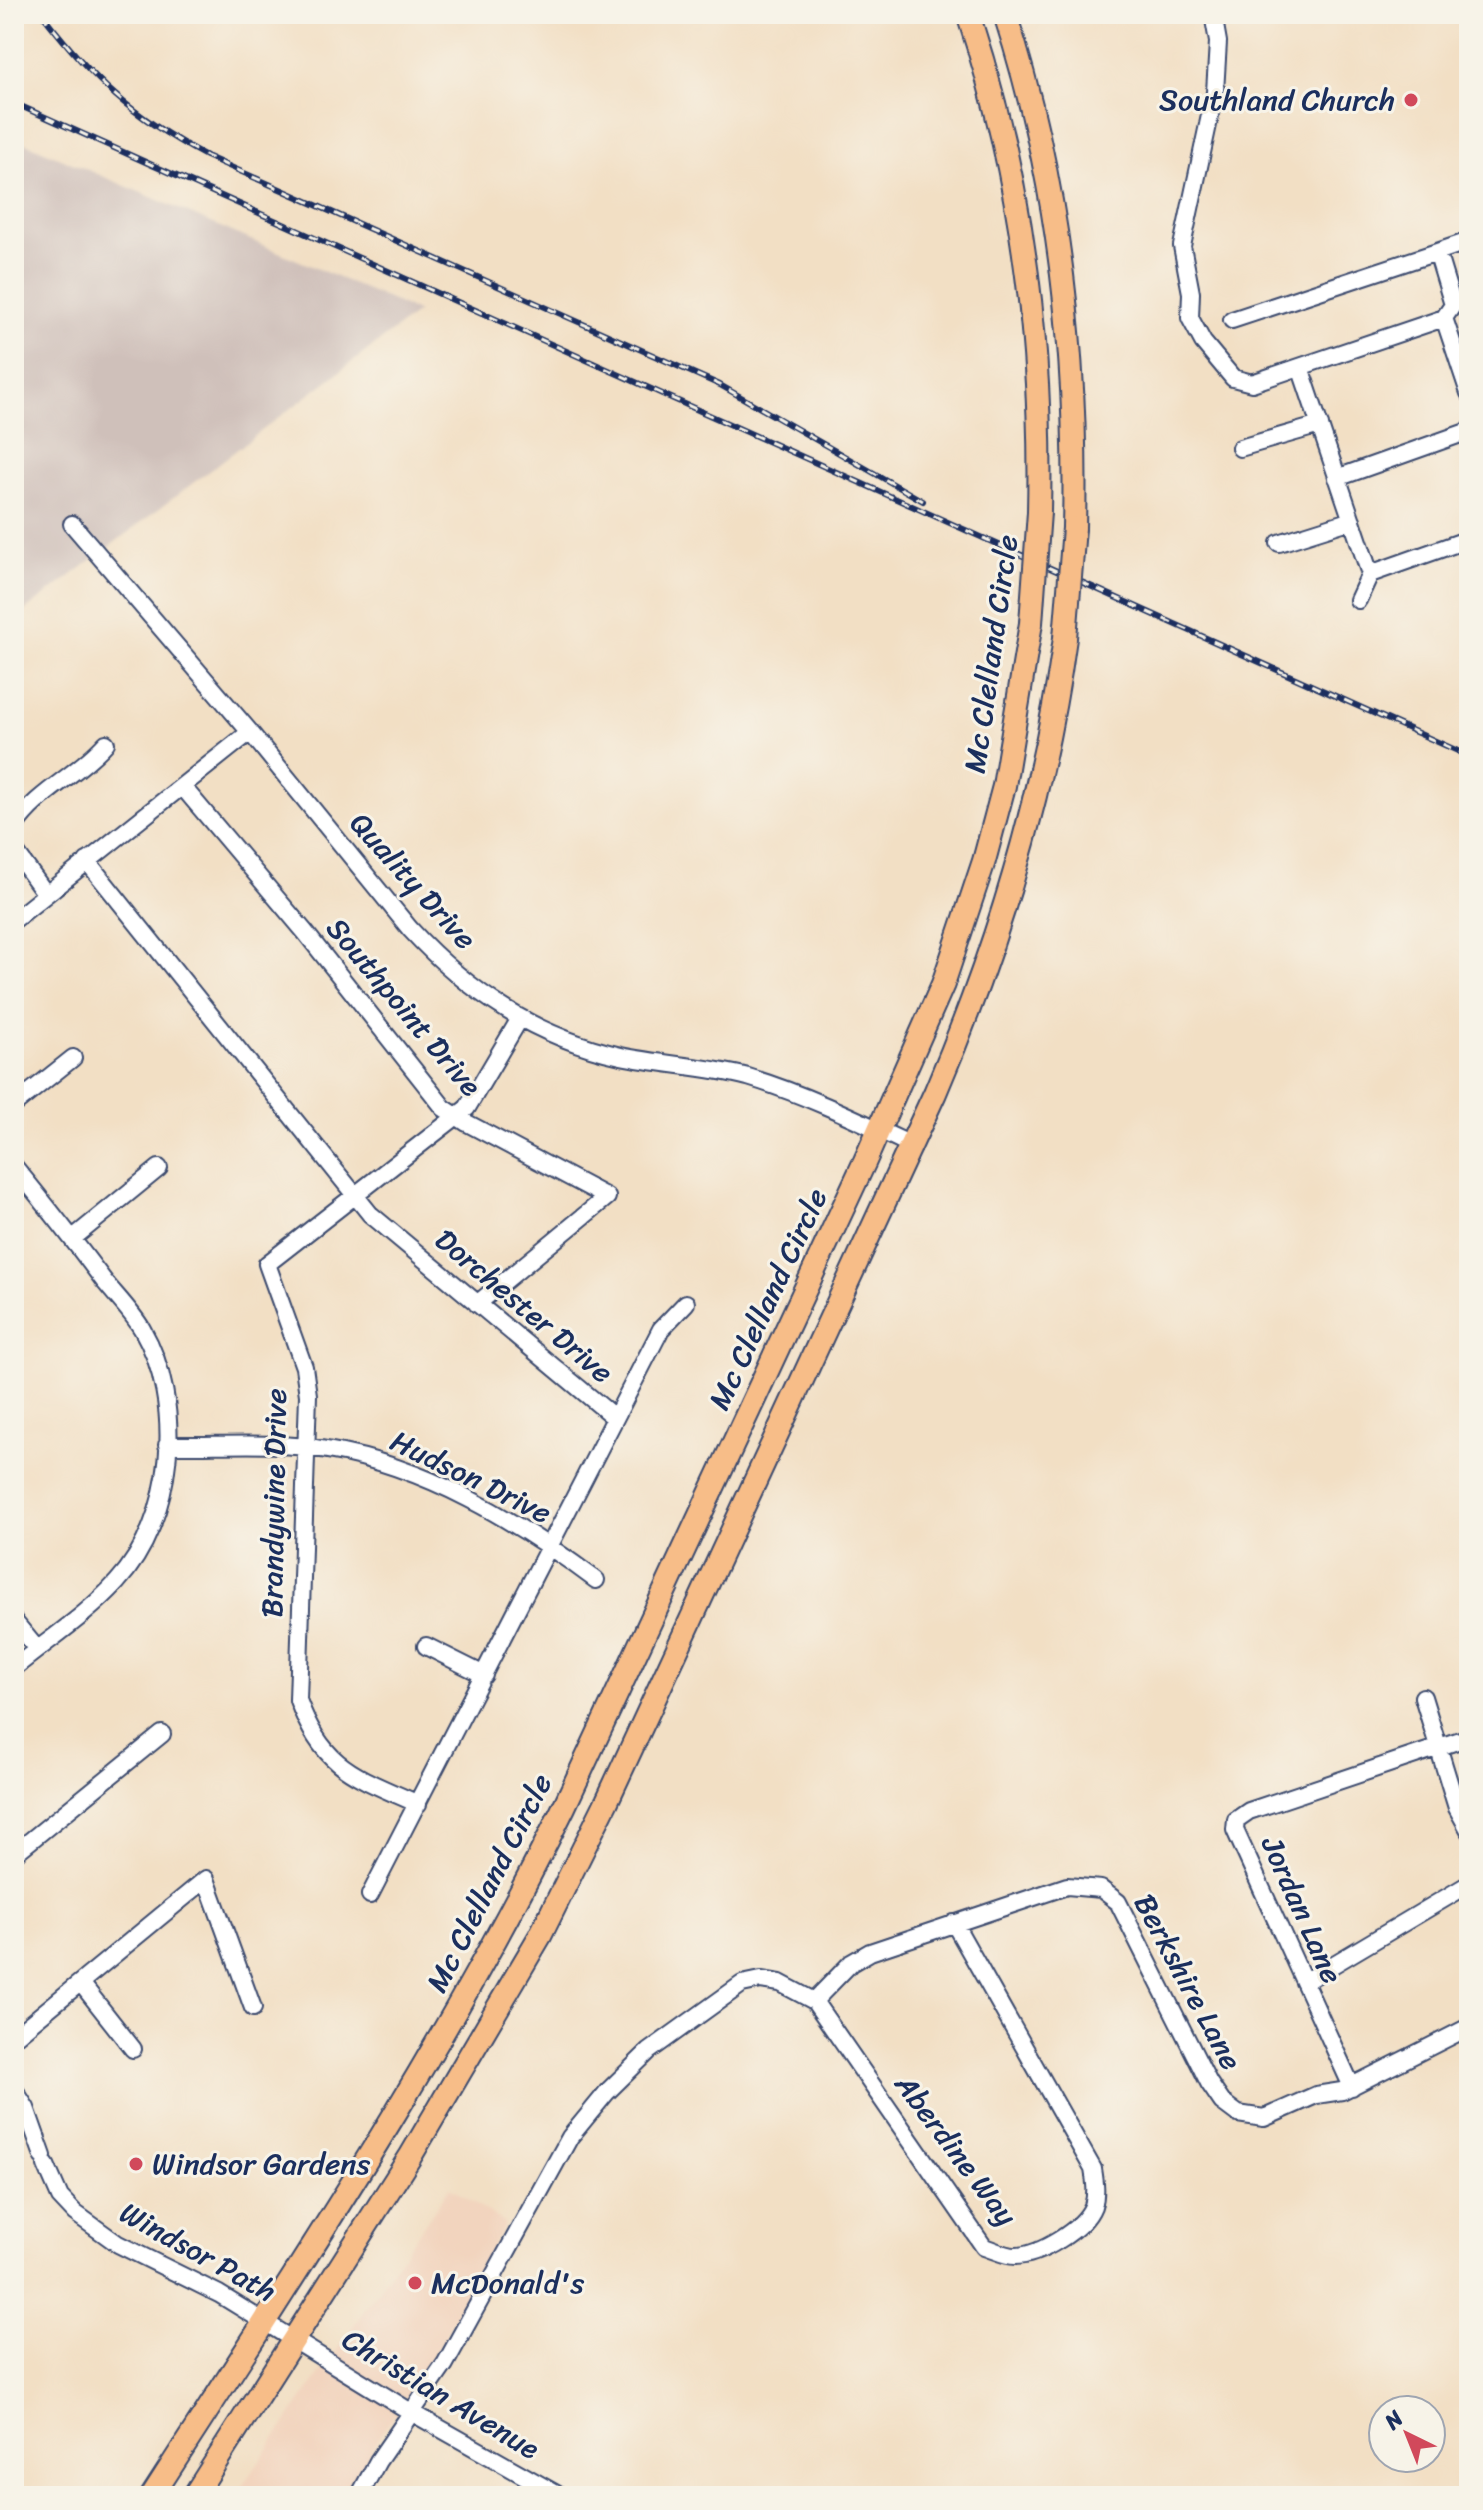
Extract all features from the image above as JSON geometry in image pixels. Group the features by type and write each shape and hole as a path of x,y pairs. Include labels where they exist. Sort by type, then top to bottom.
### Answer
{"highway":[{"name":"Mc Clelland Circle","path":"152,2496 403,2103 512,1912 879,1130 943,984 984,861 1008,770 1031,623 1039,512 1040,412 1026,258 1007,158 968,14"},
{"path":"194,2496 485,2035 561,1895 911,1145 958,1039 1011,895 1039,790 1065,638 1074,528 1074,413 1063,268 1039,139 1005,14"}],"street":[{"path":"1213,14 1218,42 1215,92 1182,246 1191,293 1190,318 1203,342 1233,378 1252,383 1444,318 1453,305 1437,252"},
{"path":"1465,14 1469,26"},
{"path":"1232,320 1469,241"},
{"path":"1444,318 1469,393"},
{"path":"1300,367 1370,574 1358,600"},
{"path":"1240,448 1320,425"},
{"path":"1337,478 1469,431"},
{"path":"1279,543 1352,520"},
{"name":"Quality Drive","path":"72,524 250,732 436,957 519,1020 618,1055 746,1077 911,1145"},
{"path":"1370,574 1469,539"},
{"path":"14,920 250,732"},
{"path":"14,827 29,808 91,760 106,743"},
{"name":"Southpoint Drive","path":"182,786 305,932 444,1108 607,1197 477,1304"},
{"path":"14,850 46,894"},
{"name":"Dorchester Drive","path":"87,861 370,1214 615,1418 370,1895"},
{"name":"Brandywine Drive","path":"418,1804 361,1778 333,1759 311,1734 298,1700 308,1395 304,1367 267,1264 475,1098 519,1020"},
{"path":"14,1105 73,1058"},
{"path":"14,1166 20,1184 72,1239 142,1330 161,1384 167,1445 163,1484 144,1544 119,1580 14,1668"},
{"path":"72,1239 159,1168"},
{"path":"615,1418 661,1329 686,1303"},
{"name":"Hudson Drive","path":"167,1445 306,1448 391,1463 534,1534 596,1580"},
{"path":"14,1621 37,1649"},
{"path":"426,1646 484,1675"},
{"path":"1423,1697 1457,1808 1469,1830"},
{"path":"14,1854 162,1734"},
{"path":"1439,1747 1469,1737"},
{"name":"Jordan Lane","path":"1352,2087 1235,1830 1236,1820 1249,1811 1439,1747"},
{"path":"14,2037 206,1879 253,2008"},
{"path":"1304,1982 1469,1884"},
{"name":"Berkshire Lane","path":"814,2001 860,1957 1067,1886 1101,1889 1118,1902 1209,2083 1230,2109 1246,2117 1264,2118 1316,2095 1352,2087 1469,2027"},
{"name":"Aberdine Way","path":"814,2001 984,2247 1013,2256 1056,2240 1082,2222 1092,2207 1096,2188 1093,2169 954,1923"},
{"path":"359,2496 378,2461 445,2364 570,2137 607,2092 649,2051 742,1984 761,1980 780,1983 814,2001"},
{"path":"81,1983 133,2049"},
{"name":"Windsor Path","path":"14,2089 26,2108 60,2197 75,2213 118,2244 294,2339"},
{"name":"Christian Avenue","path":"294,2339 411,2412 560,2496"}],"shaded area":[{"path":"14,138 418,312 14,619"},
{"path":"450,2187 505,2223 426,2372 380,2435 346,2496 235,2496"}],"railway":[{"path":"42,14 79,59 115,95 156,126 206,156 720,385 923,501"},
{"path":"14,103 1469,756"}],"place":[{"name":"Southland Church","path":"1411,100"},
{"name":"Windsor Gardens","path":"136,2164"},
{"name":"McDonald's","path":"415,2283"}]}
